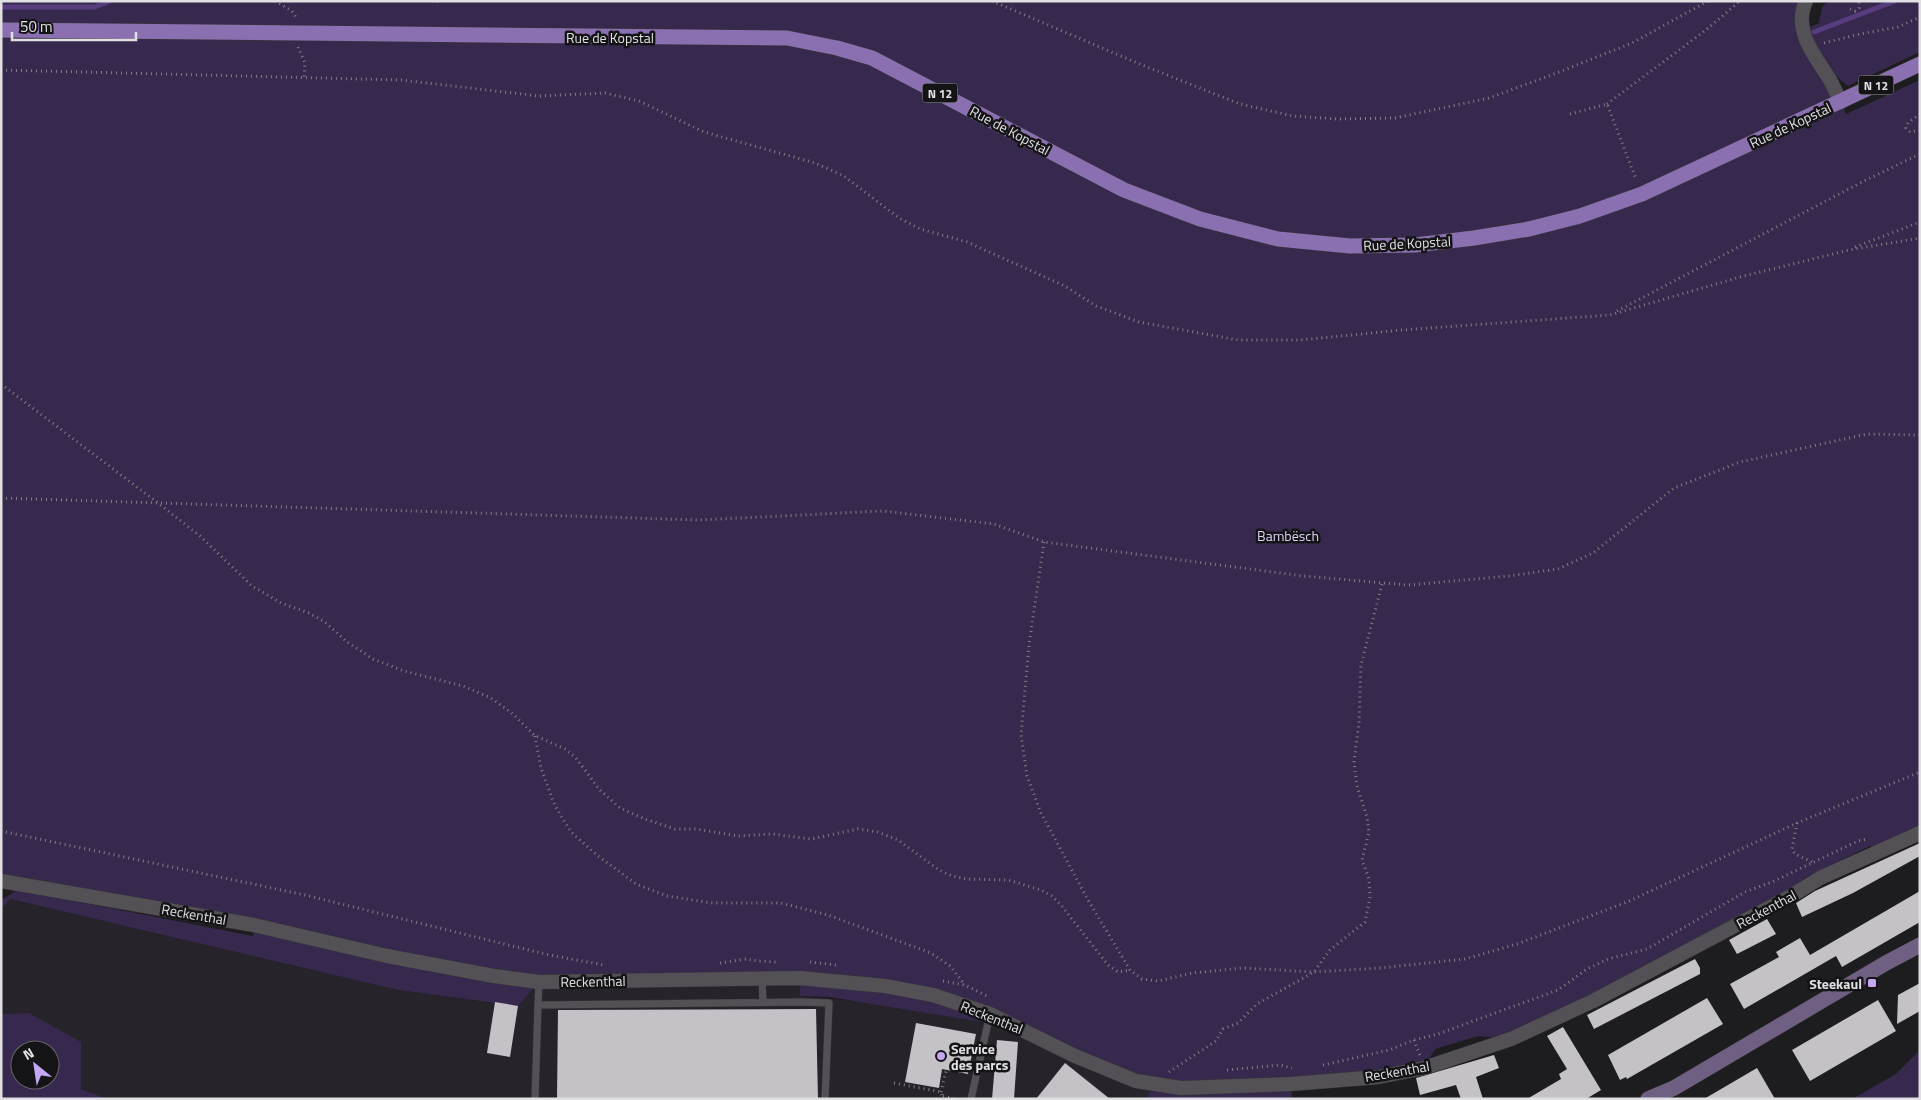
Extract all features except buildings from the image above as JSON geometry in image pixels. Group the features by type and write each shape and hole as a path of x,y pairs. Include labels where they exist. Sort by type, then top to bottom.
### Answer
{"main road":[{"name":"Rue de Kopstal","path":"1,30 787,38 837,48 880,62 1124,190 1200,219 1278,239 1350,246 1415,245 1474,238 1529,229 1580,216 1642,194 1920,64"},
{"path":"1648,1099 1674,1088 1920,945"}],"street":[{"path":"1806,1 1802,30 1817,62 1831,81 1841,102"},
{"name":"Reckenthal","path":"6,882 254,925 387,956 494,976 539,982 800,978 885,986 933,995 990,1014 1075,1056 1136,1081 1180,1088 1291,1084 1378,1077 1424,1068 1511,1039 1585,1005 1791,896 1820,878 1920,833"}],"lane":[{"path":"762,979 763,1002"},
{"path":"535,1099 539,982"},
{"path":"538,1004 763,1002 829,1004 825,1099"},
{"path":"971,1099 990,1014"}],"path":[{"path":"275,1 292,11 299,22 298,34"},
{"path":"432,1 440,1"},
{"path":"992,1 1142,65 1240,104 1292,116 1337,119 1395,118 1488,98 1632,43 1708,1"},
{"path":"1570,114 1607,104 1706,30 1740,1"},
{"path":"1850,9 1855,11 1859,8 1859,1"},
{"path":"1809,47 1860,34 1898,27 1920,17"},
{"path":"304,78 305,63"},
{"path":"1,70 401,80 539,96 605,94 638,101 704,132 822,166 844,176 899,218 920,229 967,242 1065,286 1096,306 1139,322 1238,340 1300,340 1402,330 1610,315 1740,277 1849,250 1920,238"},
{"path":"1607,104 1642,194"},
{"path":"1920,114 1908,123 1906,128 1910,132 1920,130"},
{"path":"1610,315 1862,182 1920,154"},
{"path":"1849,250 1920,222"},
{"path":"1,384 200,536 252,586 281,603 308,612 325,622 347,642 373,659 404,671 463,686 491,698 513,714 534,735 565,749 576,758 599,788 620,808 675,829 738,836 772,834 811,839 858,828 878,832 898,840 939,870 952,876 1008,880 1041,890 1052,896 1108,965 1118,972 1130,970"},
{"path":"1,498 698,520 883,511 994,524 1044,542 1302,576 1382,584 1417,584 1509,576 1558,569 1593,553 1674,488 1740,462 1867,434 1920,435"},
{"path":"1044,542 1029,645 1021,735 1026,776 1041,814 1088,900 1130,970 1142,978 1158,980 1192,973 1243,968 1314,972 1380,968 1465,959 1517,944 1627,902 1797,823 1920,772"},
{"path":"1180,1071 1170,1071 1216,1042 1223,1029 1238,1023 1258,1004 1314,972 1330,950 1365,922 1370,897 1369,879 1362,860 1369,832 1367,817 1357,786 1354,762 1359,722 1361,665 1382,584"},
{"path":"534,735 541,768 555,806 571,832 598,856 636,884 667,896 713,903 781,903 828,915 931,953 950,966 966,985"},
{"path":"1797,823 1792,849 1795,854 1812,862"},
{"path":"1,831 305,895 549,955 609,966"},
{"path":"1315,1066 1388,1050 1414,1040 1438,1034 1558,990 1587,969 1608,959 1647,949 1744,892 1772,882 1858,841 1875,837"},
{"path":"1218,1070 1280,1065 1292,1068 1300,1067"},
{"path":"942,1096 946,1071"},
{"path":"894,1083 954,1099"}],"shaded area":[{"path":"10,899 398,990 518,1006 539,982 800,978 801,996 990,1014 1155,1085 1146,1099 109,1099 81,1089 60,1058 60,1040 47,1040 29,1013 1,1014 1,910"}],"green space":[{"name":"Bambësch","path":"1,1 1806,1 1802,30 1831,81 1846,114 1920,80 1920,833 1889,847 1870,846 1805,878 1791,896 1511,1039 1478,1036 1435,1049 1424,1068 1291,1084 1292,1099 1146,1099 1154,1086 990,1014 988,1023 829,997 800,996 800,979 539,982 518,1006 398,990 10,899 1,910 1,900 18,890 253,936 254,925 1,881"},
{"path":"1828,1 1920,1 1920,52 1848,86 1829,67 1819,52 1812,36 1810,27 1819,23 1822,7"},
{"path":"29,1013 81,1042 81,1089 109,1099 1,1099 1,1014"},
{"path":"1920,1050 1920,1099 1852,1099 1896,1074"}],"waterway":[{"path":"1,7 95,7 110,1"},
{"path":"1814,32 1895,1"}],"place":[{"name":"Steekaul","path":"1872,983"},
{"name":"Service des parcs","path":"941,1056"}]}
